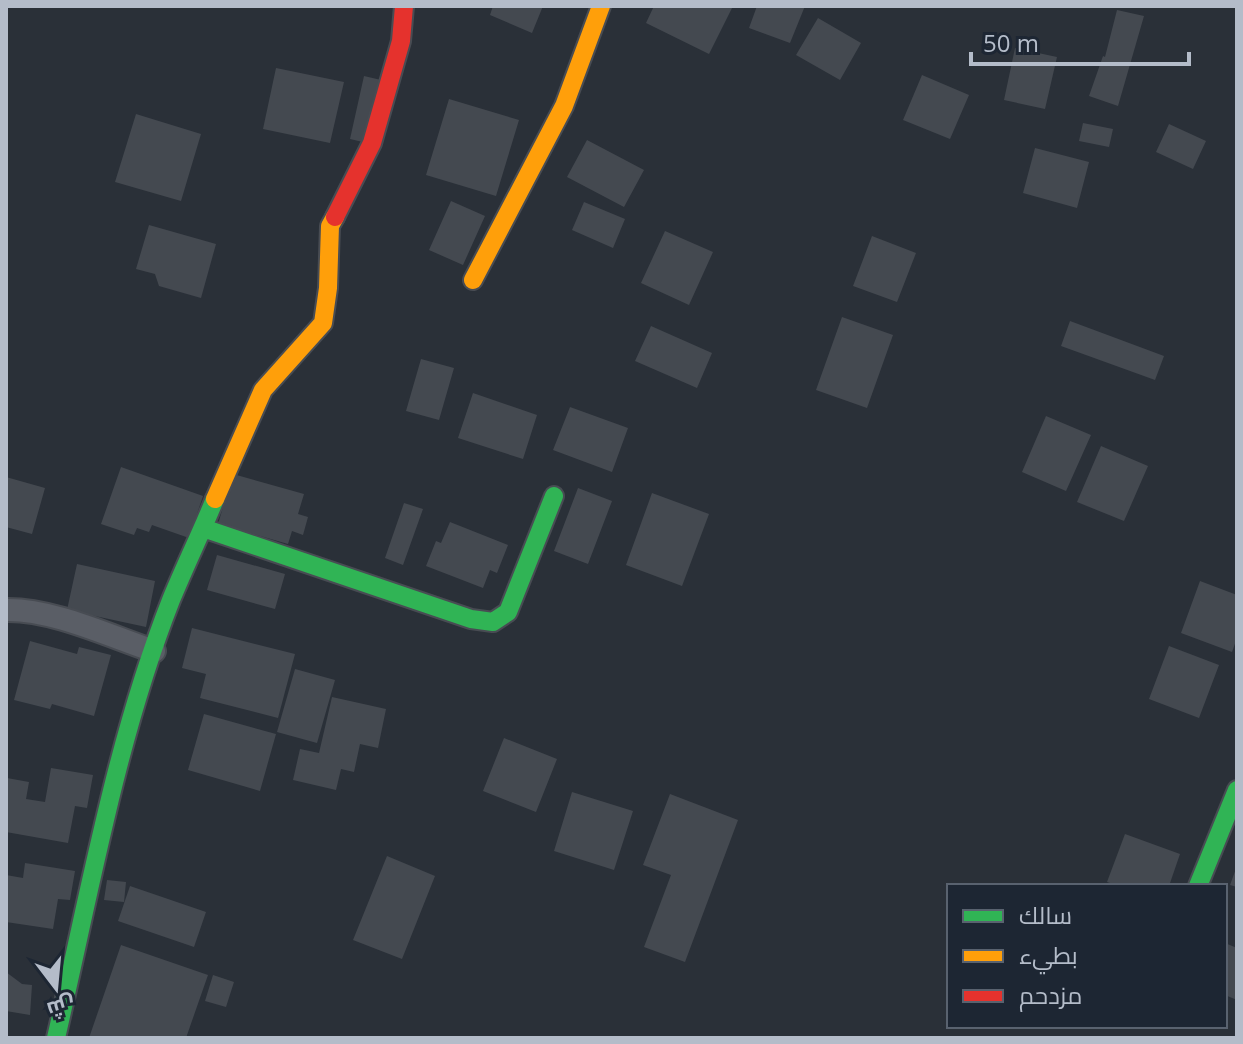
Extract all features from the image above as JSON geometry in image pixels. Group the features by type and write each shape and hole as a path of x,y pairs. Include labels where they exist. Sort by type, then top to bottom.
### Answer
{"street":[{"path":"56,1038 114,785 154,651 171,601 263,390 323,323 328,288 330,226 372,143 401,41 404,6"},
{"path":"473,280 564,106 601,6"},
{"path":"203,528 471,619 493,622 508,612 554,496"},
{"path":"6,610 48,615 154,651"},
{"path":"1199,884 1237,790"}],"building":[{"path":"493,6 543,6 532,33 490,15"},
{"path":"654,6 733,6 709,54 646,23"},
{"path":"757,6 805,6 790,43 749,28"},
{"path":"1117,10 1144,16 1118,106 1089,96 1105,57"},
{"path":"818,18 861,43 840,80 796,55"},
{"path":"1015,48 1057,57 1045,109 1004,100"},
{"path":"276,68 344,82 330,143 263,129"},
{"path":"922,75 969,95 950,139 903,120"},
{"path":"364,76 394,83 380,146 350,139"},
{"path":"449,99 519,120 496,196 426,175"},
{"path":"136,114 201,134 181,201 115,182"},
{"path":"1083,123 1113,129 1109,147 1079,141"},
{"path":"1169,124 1206,141 1193,169 1156,152"},
{"path":"587,140 644,170 624,207 567,177"},
{"path":"1035,148 1089,162 1077,208 1023,193"},
{"path":"451,201 485,216 463,265 429,250"},
{"path":"584,202 625,219 613,248 572,230"},
{"path":"149,225 216,244 201,298 159,286 155,274 136,269"},
{"path":"665,231 713,252 689,305 641,283"},
{"path":"872,236 916,253 897,302 853,286"},
{"path":"842,317 893,335 867,408 816,390"},
{"path":"1070,321 1164,356 1155,380 1061,346"},
{"path":"651,326 712,353 697,388 635,361"},
{"path":"421,359 454,368 439,420 406,411"},
{"path":"473,393 537,415 523,459 458,438"},
{"path":"570,407 628,428 612,472 553,450"},
{"path":"1046,416 1091,435 1066,491 1022,472"},
{"path":"1101,446 1148,466 1124,521 1077,502"},
{"path":"121,467 203,496 189,538 152,525 149,532 137,528 134,535 101,524"},
{"path":"233,474 304,494 298,514 308,517 303,535 292,531 288,544 218,524"},
{"path":"6,477 45,488 32,534 6,527"},
{"path":"578,488 612,501 588,564 554,551"},
{"path":"652,493 709,514 682,586 626,565"},
{"path":"404,503 423,509 403,565 385,558"},
{"path":"450,522 508,545 497,573 490,570 483,588 426,566 436,541 441,543"},
{"path":"217,555 285,574 275,609 207,590"},
{"path":"77,564 155,581 146,627 67,610"},
{"path":"1200,581 1237,595 1237,638 1232,652 1181,633"},
{"path":"192,628 295,654 278,718 200,698 206,674 182,668"},
{"path":"30,641 77,654 79,647 111,655 94,716 52,704 50,709 14,700"},
{"path":"1169,646 1219,665 1199,718 1149,699"},
{"path":"295,669 335,680 317,743 277,732"},
{"path":"332,697 386,709 378,748 360,744 354,772 341,769 336,790 293,780 300,749 319,753"},
{"path":"204,714 276,734 260,791 188,770"},
{"path":"504,738 557,759 536,812 483,791"},
{"path":"51,768 93,775 87,808 75,806 68,843 6,832 7,778 29,782 26,799 45,802"},
{"path":"572,792 633,811 614,870 554,851"},
{"path":"670,794 738,820 685,962 644,947 671,875 643,865"},
{"path":"1125,834 1180,854 1170,884 1107,882"},
{"path":"387,856 435,876 402,959 353,940"},
{"path":"25,863 75,871 70,900 58,899 53,929 6,922 6,875 23,878"},
{"path":"1237,866 1237,887 1230,885"},
{"path":"107,880 126,882 124,902 104,900"},
{"path":"130,886 206,912 194,947 118,921"},
{"path":"1227,944 1237,948 1237,1000 1227,996"},
{"path":"121,945 208,975 186,1038 89,1038"},
{"path":"6,972 22,984 32,985 30,1015 6,1011"},
{"path":"213,975 234,982 226,1007 205,1001"}],"traffic: fast":[{"path":"203,528 471,619 493,622 508,612 554,496"},
{"path":"56,1038 119,762 135,707 171,600 215,499"},
{"path":"1199,884 1237,790"}],"traffic: slow":[{"path":"473,280 564,106 601,6"},
{"path":"215,499 263,390 323,323 328,288 330,226 335,217"}],"traffic: jam":[{"path":"335,217 372,143 401,41 404,6"}]}
